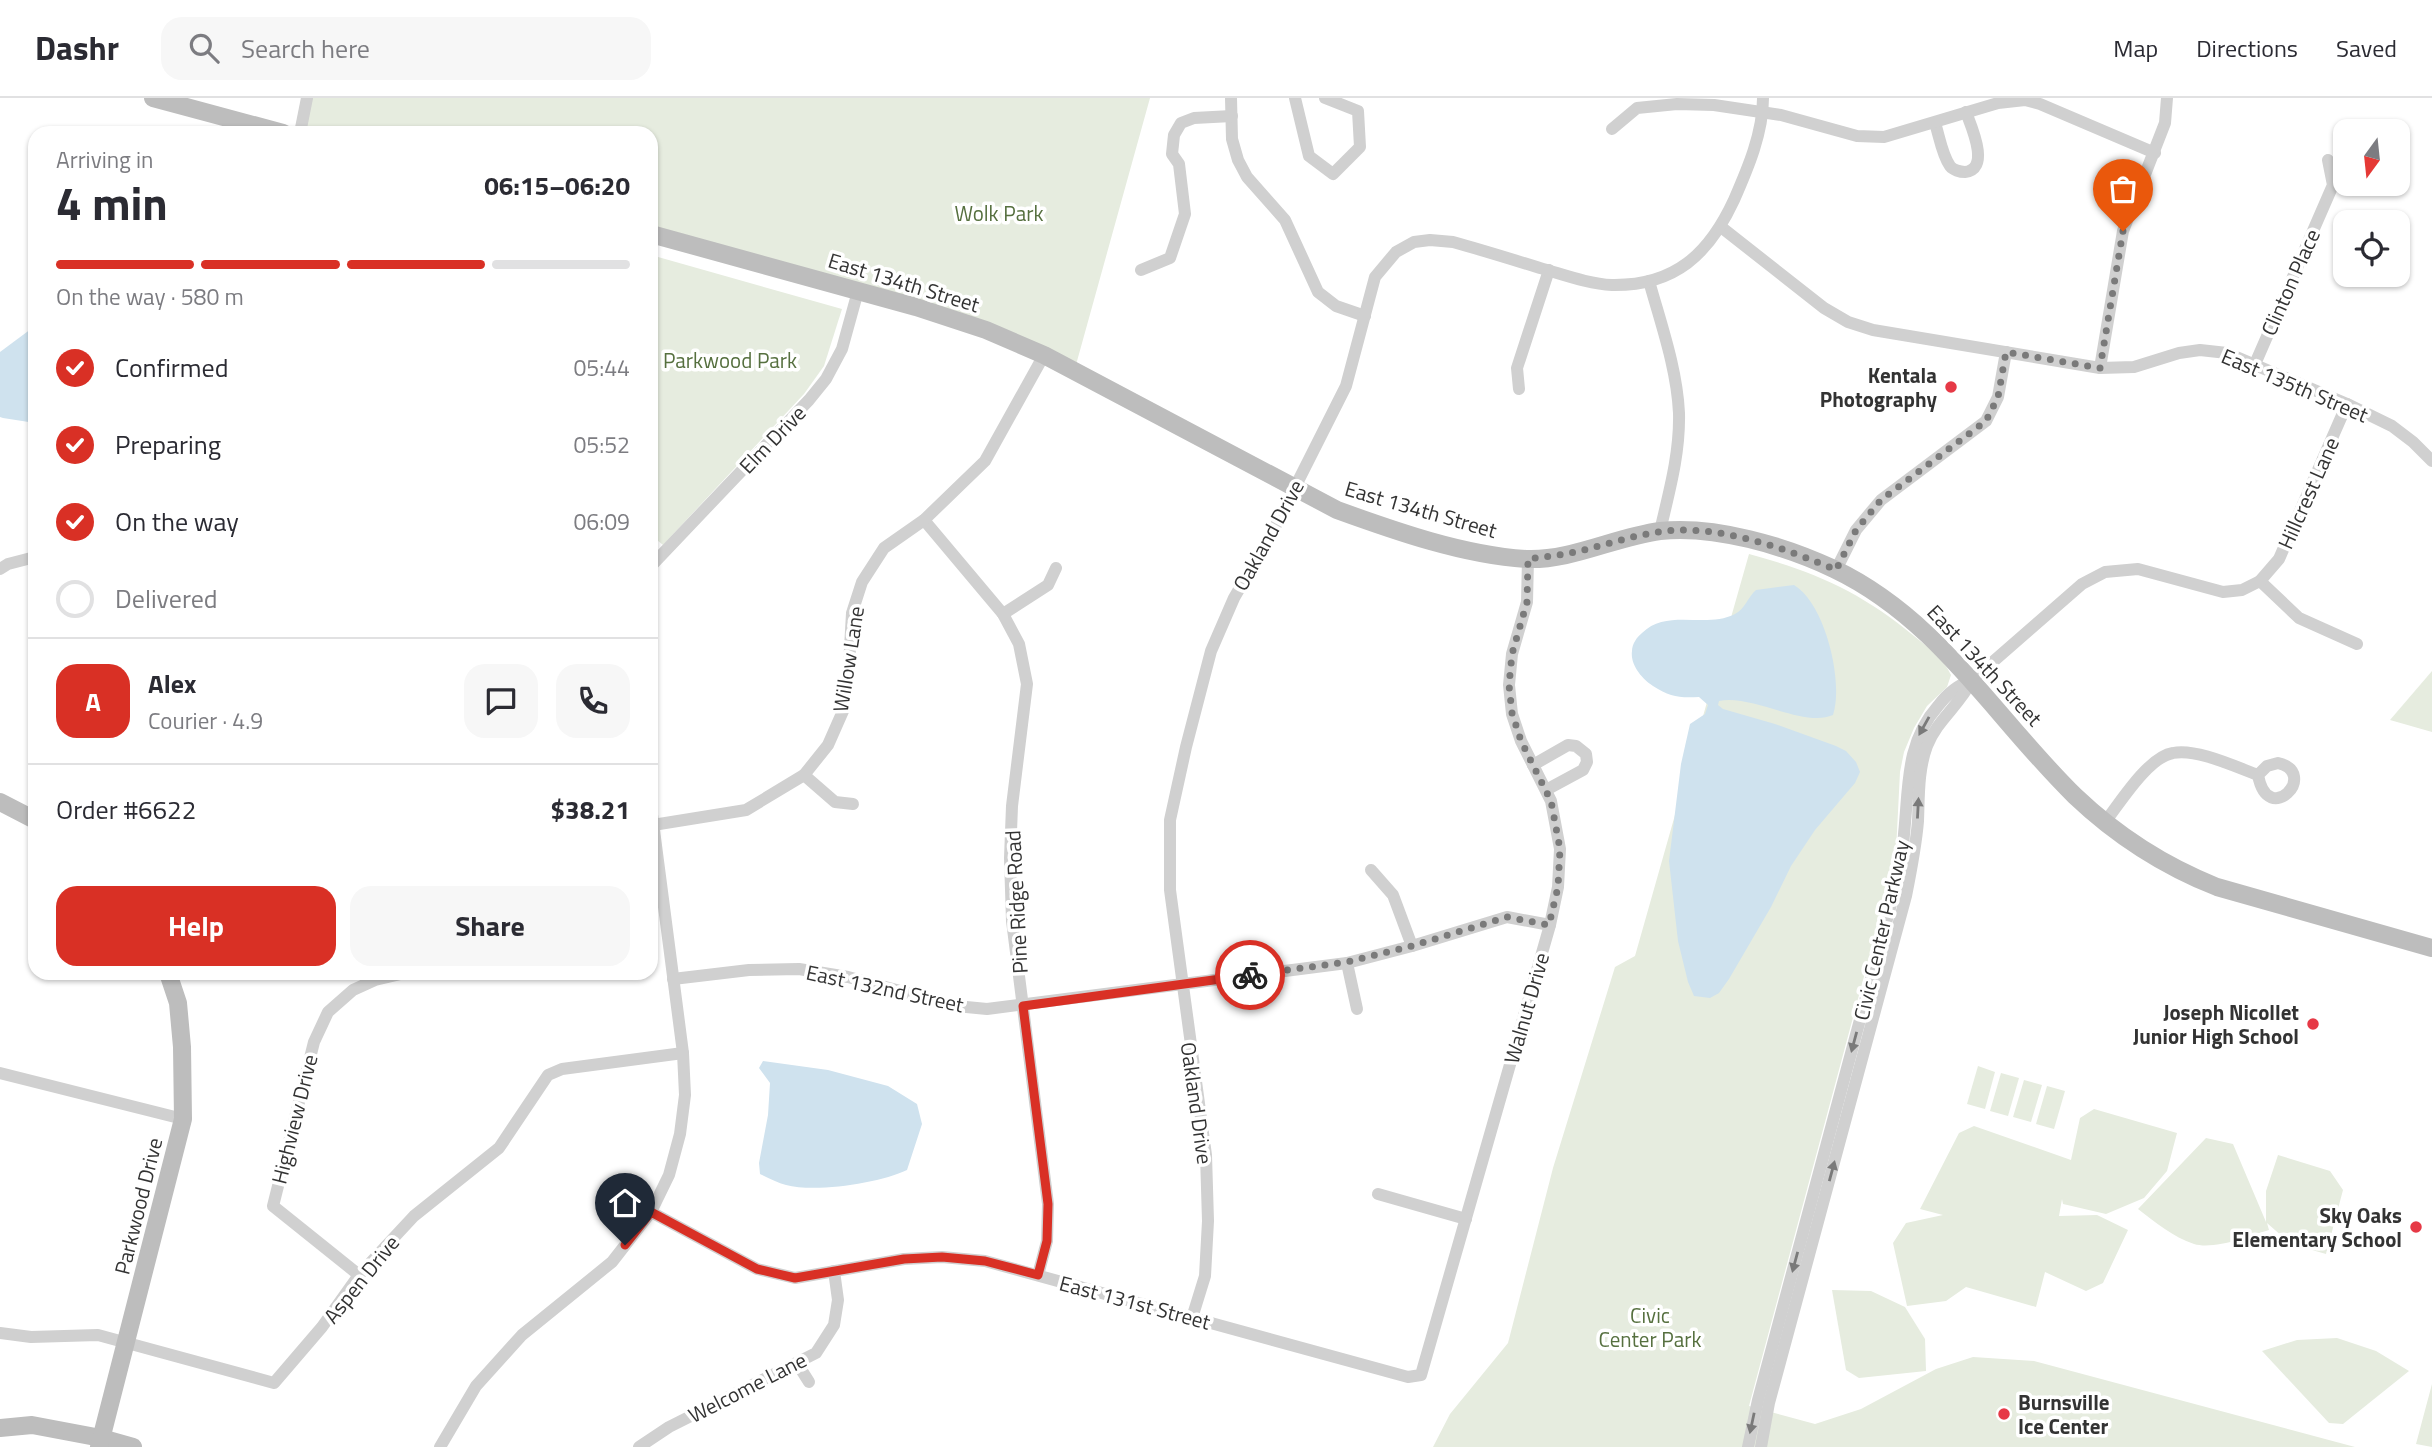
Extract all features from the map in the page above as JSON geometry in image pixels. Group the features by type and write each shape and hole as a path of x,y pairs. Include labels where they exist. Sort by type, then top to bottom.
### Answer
{"street":[{"path":"153,98 258,126"},
{"path":"301,126 307,98"},
{"path":"1231,98 1232,139 1238,160 1247,177 1285,220 1318,292 1336,306 1365,316"},
{"path":"1295,98 1309,156 1333,174 1360,147 1358,111 1325,98"},
{"name":"Oakland Drive","path":"1192,1318 1205,1276 1208,1221 1206,1155 1170,890 1170,820 1211,651 1234,598 1275,527 1337,407 1346,386 1375,277 1396,252 1413,242 1430,240 1453,242 1611,285 1649,281 1676,271 1694,259 1721,227 1757,139 1763,113 1763,98"},
{"path":"2100,368 2123,231 2165,123 2167,98"},
{"path":"1612,130 1637,107 1714,105 1870,137 1898,134 1998,103 2025,100 2155,153"},
{"path":"1935,123 1949,165 1957,171 1970,170 1975,167 1979,154 1966,112"},
{"path":"1141,270 1170,258 1185,214 1179,164 1172,154 1174,135 1181,123 1194,118 1231,116"},
{"name":"Clinton Place","path":"2255,364 2333,185 2328,160"},
{"name":"East 135th Street","path":"1721,227 1824,308 1848,322 1873,330 2100,368 2134,367 2179,353 2200,350 2227,353 2392,426 2432,461"},
{"name":"East 134th Street","path":"658,236 858,291 986,330 1044,355 1337,510 1376,524 1476,552 1528,559 1569,553 1660,531 1703,532 1752,541 1799,555 1836,570 1896,606 1938,643 2062,782 2105,822 2155,857 2217,887 2432,948"},
{"path":"1519,389 1517,368 1549,270"},
{"path":"1649,281 1673,370 1679,413 1677,461 1660,531"},
{"name":"Elm Drive","path":"658,559 826,379 842,349 858,291"},
{"path":"1836,570 1856,530 1881,500 1986,421 1998,397 2006,352"},
{"name":"Willow Lane","path":"658,824 746,810 804,775 828,744 843,711 849,683 852,613 862,582 884,548 924,520 985,461 1044,355"},
{"name":"Hillcrest Lane","path":"2260,581 2279,559 2347,404"},
{"name":"Pine Ridge Road","path":"924,520 1003,614 1019,644 1027,684 1012,806 1010,858 1012,921 1048,1204 1047,1241 1038,1275"},
{"path":"0,569 28,559"},
{"name":"Walnut Drive","path":"1421,1375 1558,887 1560,849 1551,801 1521,741 1512,713 1509,685 1512,654 1527,602 1528,559"},
{"path":"1003,614 1048,585 1056,568"},
{"path":"1972,680 2082,584 2105,572 2138,569 2223,592 2242,590 2260,581 2299,618 2357,644"},
{"name":"Civic Center Parkway","path":"1748,1447 1758,1399 1894,893 1902,851 1908,775 1914,746 1933,711 1954,689 1972,680"},
{"name":"Civic Center Parkway","path":"1761,1447 1769,1403 1906,895 1916,840 1923,759 1937,726 1965,694 1972,680"},
{"path":"1533,765 1568,746 1576,746 1586,754 1587,762 1583,771 1546,790"},
{"path":"2105,822 2152,764 2172,753 2193,753 2258,775"},
{"path":"804,775 835,802 853,804"},
{"path":"0,802 28,816"},
{"path":"440,1447 476,1386 522,1335 612,1262 651,1212 669,1175 680,1134 685,1095 683,1053 658,864"},
{"path":"1371,870 1393,895 1412,946"},
{"name":"East 132nd Street","path":"673,979 749,970 799,969 848,977 956,1006 987,1009 1347,962 1412,946 1507,917 1549,925"},
{"path":"1347,962 1357,1009"},
{"name":"Parkwood Drive","path":"100,1443 183,1119 178,1003 170,980"},
{"name":"Highview Drive","path":"359,1275 273,1206 314,1042 328,1012 352,990 375,980"},
{"name":"Aspen Drive","path":"0,1334 31,1337 98,1335 274,1383 322,1326 359,1275 414,1216 499,1148 548,1075 562,1069 683,1053"},
{"path":"0,1073 183,1119"},
{"path":"1378,1194 1466,1219"},
{"name":"East 131st Street","path":"651,1212 757,1269 795,1278 904,1259 942,1257 985,1261 1408,1377 1421,1375"},
{"name":"Welcome Lane","path":"639,1447 668,1427 816,1353 834,1325 838,1300 834,1270"},
{"path":"797,1363 808,1382"},
{"path":"0,1428 33,1425 100,1443 132,1447"}],"green space":[{"name":"Wolk Park","path":"307,98 1150,98 1074,372 1043,355 658,236 658,126 301,126"},
{"name":"Parkwood Park","path":"658,257 842,309 824,366 804,394 663,545 658,541"},
{"name":"Civic Center Park","path":"1749,554 1816,576 1856,595 1925,644 1951,675 1947,687 1927,706 1904,752 1900,772 1896,851 1889,883 1749,1406 1815,1424 1861,1409 1936,1369 1973,1357 2034,1361 2355,1447 1433,1447 1450,1414 1508,1343 1553,1168 1615,967 1635,956"},
{"path":"2432,671 2432,732 2390,720"},
{"path":"1978,1066 1995,1072 1985,1109 1967,1104"},
{"path":"2001,1073 2019,1078 2008,1116 1990,1111"},
{"path":"2024,1080 2042,1085 2031,1122 2013,1117"},
{"path":"2047,1086 2065,1091 2054,1129 2036,1124"},
{"path":"2094,1109 2177,1133 2167,1171 2144,1198 2106,1214 2063,1204 2062,1199 2059,1216 2097,1215 2128,1230 2103,1283 2086,1291 2045,1272 2036,1307 1966,1287 1946,1301 1907,1306 1893,1243 1906,1223 1943,1215 1920,1209 1959,1133 1974,1126 2071,1160 2080,1118"},
{"path":"2206,1138 2233,1144 2266,1222 2266,1191 2278,1155 2330,1171 2343,1190 2326,1254 2291,1244 2267,1223 2269,1230 2242,1239 2222,1244 2194,1244 2172,1233 2138,1209"},
{"path":"1832,1290 1871,1291 1905,1307 1925,1339 1926,1371 1859,1378 1846,1370"},
{"path":"2337,1338 2376,1351 2409,1371 2343,1424 2329,1423 2262,1351 2297,1340"},
{"path":"2432,1384 2432,1447 2416,1444"}],"water":[{"path":"28,331 28,422 0,417 0,352"},
{"path":"1794,585 1815,608 1829,644 1836,683 1833,715 1808,717 1732,700 1719,701 1718,705 1723,709 1836,746 1846,751 1856,762 1860,772 1855,783 1815,830 1791,866 1771,907 1719,993 1710,998 1694,996 1678,941 1669,861 1681,764 1690,724 1705,714 1708,705 1699,697 1670,695 1649,683 1635,666 1632,648 1638,637 1652,626 1675,620 1724,618 1738,612 1756,590"},
{"path":"763,1061 828,1070 888,1086 917,1104 922,1124 907,1170 865,1183 814,1188 786,1185 760,1174 759,1163 768,1115 770,1083 759,1068"}],"way so far":[{"path":"1250,975 1347,962 1412,946 1507,917 1549,925 1558,887 1560,849 1551,801 1521,741 1512,713 1509,685 1512,654 1527,602 1528,559 1569,553 1660,531 1703,532 1752,541 1799,555 1836,570 1856,530 1881,500 1986,421 1998,397 2006,352 2100,368 2123,231"}],"place":[{"name":"Kentala Photography","path":"1951,387"},
{"name":"Joseph Nicollet Junior High School","path":"2313,1024"},
{"name":"Sky Oaks Elementary School","path":"2416,1227"},
{"name":"Burnsville Ice Center","path":"2004,1414"}],"route":[{"path":"625,1245 651,1212 757,1269 795,1278 904,1259 942,1257 985,1261 1038,1275 1047,1241 1048,1204 1023,1006 1250,975"}]}
